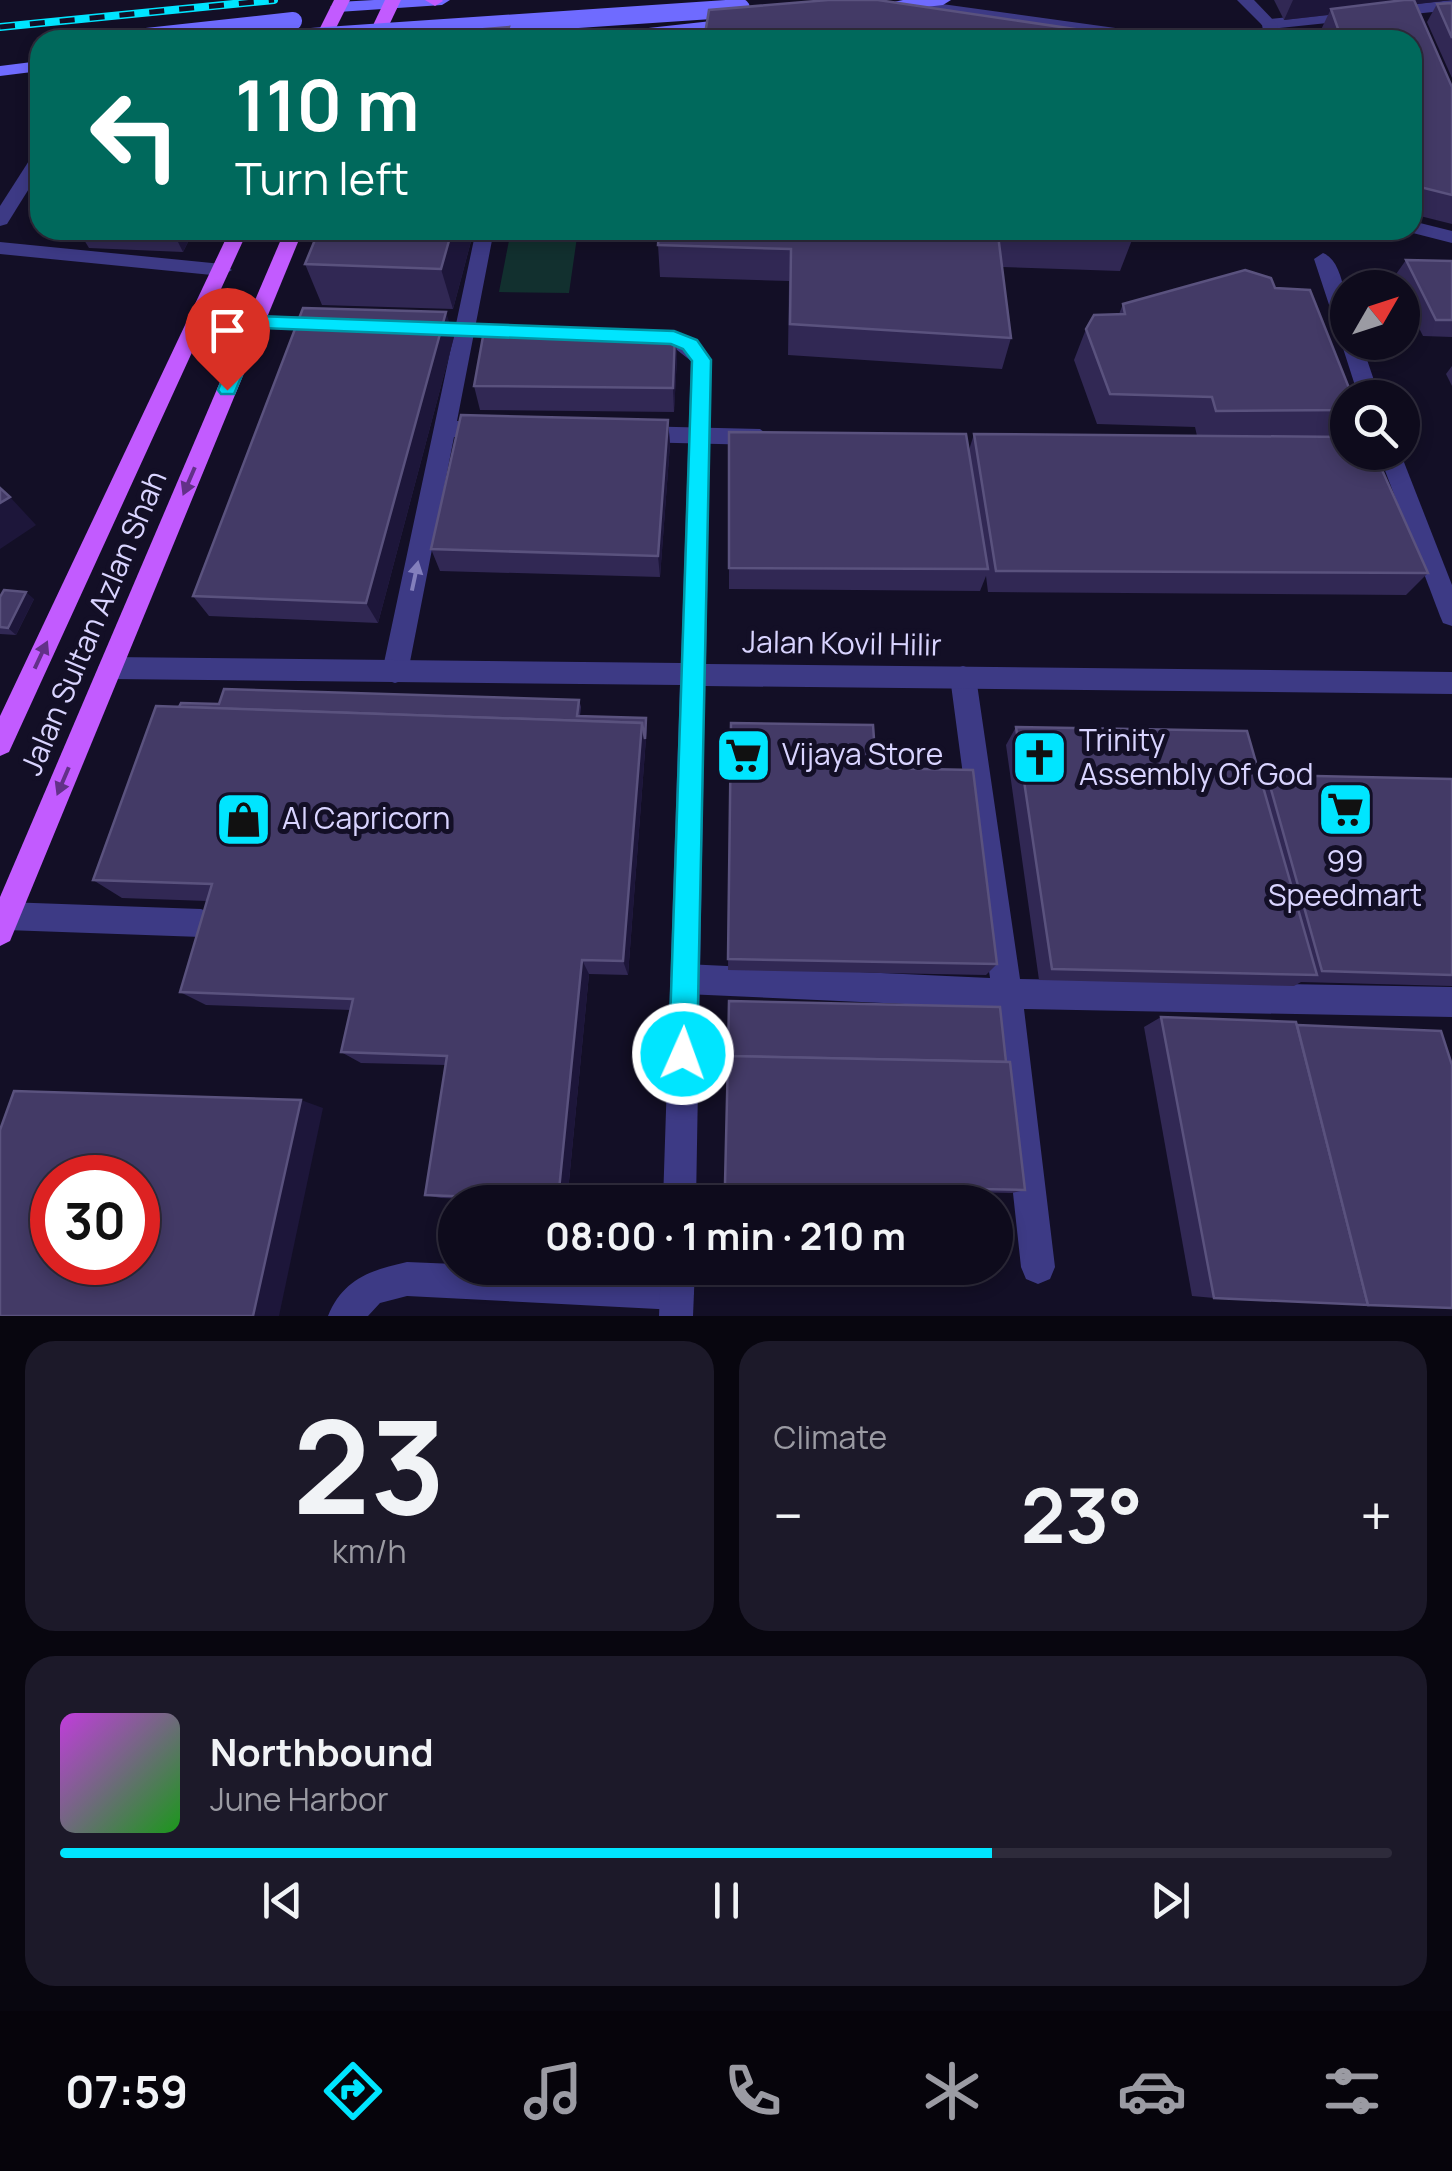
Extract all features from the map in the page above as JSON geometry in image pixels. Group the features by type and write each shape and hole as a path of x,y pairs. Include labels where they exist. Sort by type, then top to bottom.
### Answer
{"main road":[{"path":"327,30 340,4 437,0"},
{"path":"205,30 600,0"},
{"path":"687,28 702,12 705,0"},
{"path":"849,10 943,0"},
{"path":"379,30 393,2"},
{"path":"455,30 756,14 670,30"},
{"path":"0,54 30,50"},
{"path":"0,71 30,67"},
{"name":"Jalan Sultan Azlan Shah","path":"0,744 235,240"},
{"name":"Jalan Sultan Azlan Shah","path":"3,924 290,240"}],"street":[{"path":"1245,0 1269,30"},
{"path":"916,1 960,14 1087,30"},
{"path":"1284,30 1452,5"},
{"path":"0,220 30,174"},
{"path":"1422,230 1452,237"},
{"path":"395,672 483,240"},
{"path":"0,248 222,270"},
{"path":"1323,259 1330,279"},
{"path":"256,322 351,326"},
{"path":"389,327 538,333"},
{"path":"630,336 674,338 690,344 701,360 679,1185"},
{"path":"445,429 504,431"},
{"path":"621,433 778,437"},
{"path":"1390,470 1452,616"},
{"name":"Jalan Kovil Hilir","path":"110,668 1452,683"},
{"path":"963,678 1007,994 1038,1267"},
{"path":"3,924 201,923"},
{"path":"685,979 1007,994 1452,1002"},
{"path":"345,1316 370,1288 407,1278 677,1292"}],"green space":[{"path":"509,240 577,240 569,293 499,292"}],"building":[{"path":"878,0 1081,30 706,30 709,10"},
{"path":"1414,0 1452,87 1452,195 1422,188 1422,30 1338,30 1331,9"},
{"path":"1452,3 1452,38 1437,4"},
{"path":"315,240 449,240 441,269 305,264"},
{"path":"658,240 999,240 1011,338 790,324 791,249 658,245"},
{"path":"1406,260 1452,261 1452,320 1436,320 1420,288 1420,270 1411,270"},
{"path":"1245,270 1271,278 1275,288 1310,290 1330,340 1330,360 1338,360 1346,380 1330,380 1330,410 1216,411 1212,397 1110,394 1086,329 1094,315 1125,314 1123,304"},
{"path":"303,308 446,312 366,603 193,596"},
{"path":"484,331 675,333 673,388 474,386"},
{"path":"461,415 668,420 658,556 431,549"},
{"path":"729,432 966,434 988,569 729,568"},
{"path":"974,434 1330,437 1330,470 1382,470 1428,573 996,571"},
{"path":"0,488 10,497 0,503"},
{"path":"4,590 26,592 8,628 0,627 0,597"},
{"path":"224,689 579,700 577,716 646,718 645,739 642,723 179,707 181,703 219,704"},
{"path":"156,706 642,723 623,961 582,960 560,1185 438,1185 438,1195 425,1195 447,1056 341,1052 353,999 180,992 212,884 93,880"},
{"path":"731,723 873,725 876,768 973,770 997,964 728,959"},
{"path":"1016,727 1247,731 1317,975 1052,969"},
{"path":"1267,775 1452,779 1452,975 1322,971"},
{"path":"729,1001 1000,1007 1006,1062 728,1056"},
{"path":"1161,1017 1296,1022 1368,1305 1214,1298"},
{"path":"1297,1025 1441,1031 1452,1065 1452,1308 1368,1305"},
{"path":"728,1056 1010,1062 1025,1190 1013,1190 1013,1185 725,1184"},
{"path":"14,1091 301,1100 253,1316 0,1316 0,1130"}],"railway":[{"path":"0,27 274,0"}],"place":[{"name":"Vijaya Store","path":"743,755"},
{"name":"Trinity Assembly Of God","path":"1040,758"},
{"name":"99 Speedmart","path":"1345,809"},
{"name":"Al Capricorn","path":"243,819"}],"route":[{"path":"227,390 256,322 674,338 690,344 701,360 683,1054"}]}
